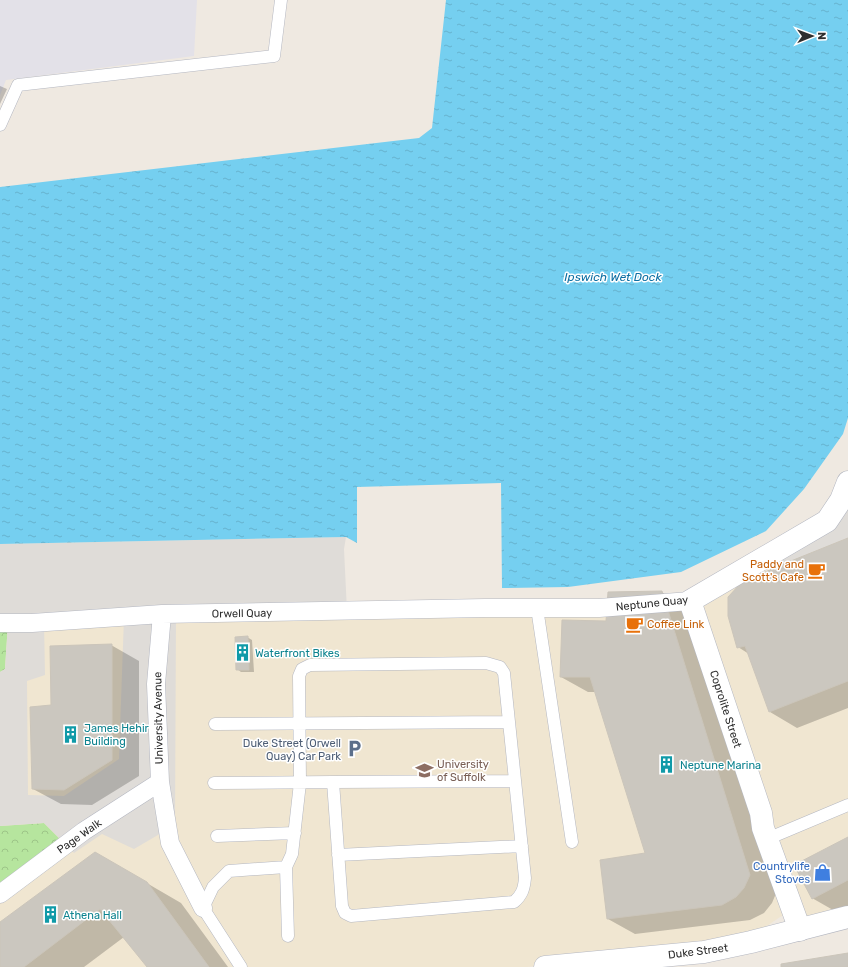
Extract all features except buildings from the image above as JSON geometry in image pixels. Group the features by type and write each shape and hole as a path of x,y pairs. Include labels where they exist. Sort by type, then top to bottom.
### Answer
{"street":[{"name":"Neptune Quay","path":"485,608 599,608 690,601 827,520 840,500 848,482"},
{"name":"Coprolite Street","path":"690,601 760,813 767,839 800,930"},
{"name":"Orwell Quay","path":"0,623 162,614 485,608"},
{"name":"University Avenue","path":"162,614 156,684 160,782 170,843 203,908"},
{"name":"Page Walk","path":"0,894 84,832 160,782"},
{"name":"Duke Street","path":"545,967 704,952 848,918"}],"lane":[{"path":"0,125 18,85 274,56 281,0"},
{"path":"537,608 572,842"},
{"path":"288,936 286,867 292,854 300,783 299,676 302,669 310,666 486,663 500,667 504,673 525,878 524,889 514,902 351,916 345,913 342,906 333,782"},
{"path":"215,724 509,722"},
{"path":"214,783 515,781"},
{"path":"767,839 848,805"},
{"path":"217,836 295,833"},
{"path":"338,855 522,846"},
{"path":"203,908 213,887 229,871 286,867"},
{"name":"University Avenue","path":"203,908 241,967"}],"shaded area":[{"path":"0,0 197,0 194,56 6,80 0,95"},
{"name":"University of Suffolk","path":"848,482 848,917 800,930 792,909 743,942 668,952 527,967 0,967 0,631 690,601 827,521"},
{"path":"848,482 848,538 776,567 783,556"},
{"path":"346,537 344,549 347,611 176,614 175,825 134,849 102,834 74,853 44,823 0,826 0,672 5,669 8,623 0,623 0,544","holes":["124,617 119,759 64,796 28,795 27,681 45,675 44,622"]}],"green space":[{"path":"0,623 8,623 5,669 0,672"},
{"path":"44,823 66,845 0,894 0,826"}],"water":[{"name":"Ipswich Wet Dock","path":"446,0 848,0 848,418 843,434 804,489 766,531 681,572 568,587 502,588 501,483 357,487 357,543 346,537 0,544 0,187 419,138 432,128"}],"place":[{"name":"Paddy and Scott's Cafe","path":"817,570"},
{"name":"Coffee Link","path":"634,624"},
{"name":"Waterfront Bikes","path":"242,653"},
{"name":"James Hehir Building","path":"71,734"},
{"name":"Duke Street (Orwell Quay) Car Park","path":"354,749"},
{"name":"Neptune Marina","path":"667,765"},
{"name":"University of Suffolk","path":"424,770"},
{"name":"Countrylife Stoves","path":"823,872"},
{"name":"Athena Hall","path":"50,915"}]}
